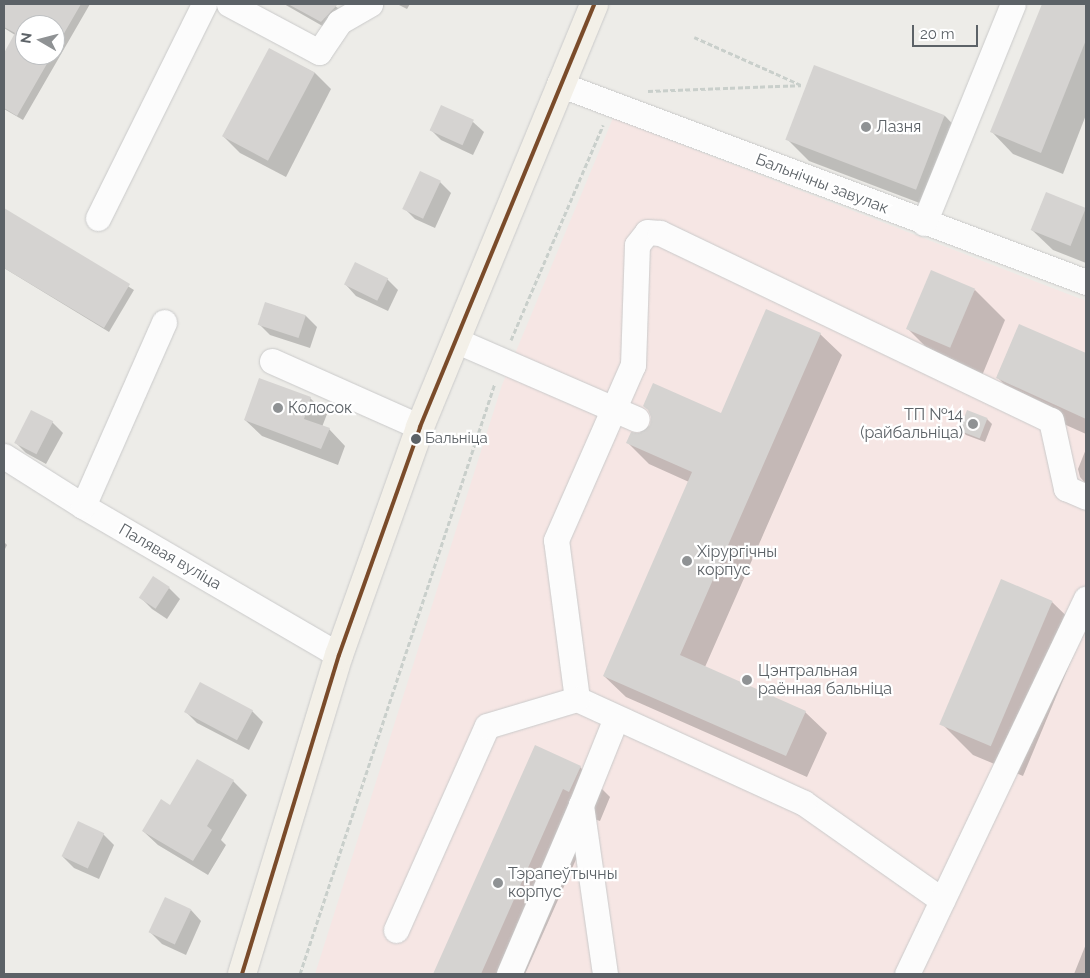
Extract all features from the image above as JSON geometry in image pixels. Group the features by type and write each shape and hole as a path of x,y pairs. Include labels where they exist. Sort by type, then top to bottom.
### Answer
{"main road":[{"path":"242,974 339,655 420,427 559,84 594,4"}],"street":[{"path":"98,218 204,4"},
{"path":"229,4 319,52 339,22 370,4"},
{"path":"924,223 1013,4"},
{"name":"Бальнічны завулак","path":"559,84 924,223 1086,282"},
{"path":"577,700 556,540 633,365 637,245 647,232 660,233 1051,420 1066,488 1086,497"},
{"path":"83,506 164,322"},
{"path":"455,340 637,419"},
{"path":"272,361 420,427"},
{"name":"Палявая вуліца","path":"4,456 83,506 339,655"},
{"path":"908,974 1086,598"},
{"path":"396,930 487,726 577,700 804,803 942,900"},
{"path":"509,974 616,718"},
{"path":"581,804 605,974"}],"path":[{"path":"646,91 801,85 694,38"},
{"path":"300,974 502,361 605,119"}],"shaded area":[{"name":"Цэнтральная раённая бальніца","path":"613,118 1086,301 1086,974 315,974 502,385"}],"building":[{"path":"4,4 81,4 65,32 65,15 15,15 15,33 4,27"},
{"path":"288,4 338,4 321,22"},
{"path":"1042,4 1086,4 1086,40 1041,153 990,132"},
{"path":"15,33 15,65 46,65 17,116 4,108 4,53"},
{"path":"269,48 315,72 268,161 222,136"},
{"name":"Лазня","path":"814,65 945,115 916,190 785,140"},
{"path":"441,105 474,120 462,145 430,131"},
{"path":"420,171 441,181 423,219 402,209"},
{"path":"1046,192 1086,208 1071,246 1031,230"},
{"path":"4,208 130,284 104,328 4,268"},
{"path":"355,262 388,278 377,301 344,284"},
{"path":"931,270 975,289 950,348 906,329"},
{"path":"265,302 306,315 298,338 258,325"},
{"name":"Хірургічны корпус","path":"766,309 821,333 680,655 806,711 786,756 603,676 692,472 626,443 631,432 639,433 650,425 651,417 648,410 643,406 653,383 721,413"},
{"path":"1019,324 1086,353 1086,419 996,378"},
{"name":"Колосок","path":"259,378 311,397 304,419 330,428 321,449 244,420"},
{"path":"31,410 53,421 36,454 14,443"},
{"name":"ТП №14 (райбальніца)","path":"967,410 988,418 980,438 959,431"},
{"path":"153,576 170,587 156,609 139,598"},
{"path":"1001,579 1053,601 991,746 939,724"},
{"path":"200,682 253,710 237,740 184,712"},
{"name":"Тэрапеўтычны корпус","path":"535,745 581,766 569,792 563,789 481,974 433,974"},
{"path":"197,759 234,780 207,826 212,830 193,861 142,831 161,799 170,805"},
{"path":"78,821 104,833 88,869 62,856"},
{"path":"165,897 191,909 175,945 149,932"}],"transit line":[{"path":"242,974 339,655 420,427 594,4"}],"place":[{"name":"Лазня","path":"866,127"},
{"name":"Колосок","path":"278,408"},
{"name":"ТП №14 (райбальніца)","path":"973,424"},
{"name":"Бальніца","path":"416,439"},
{"name":"Хірургічны корпус","path":"687,561"},
{"name":"Цэнтральная раённая бальніца","path":"747,680"},
{"name":"Тэрапеўтычны корпус","path":"498,883"}]}
